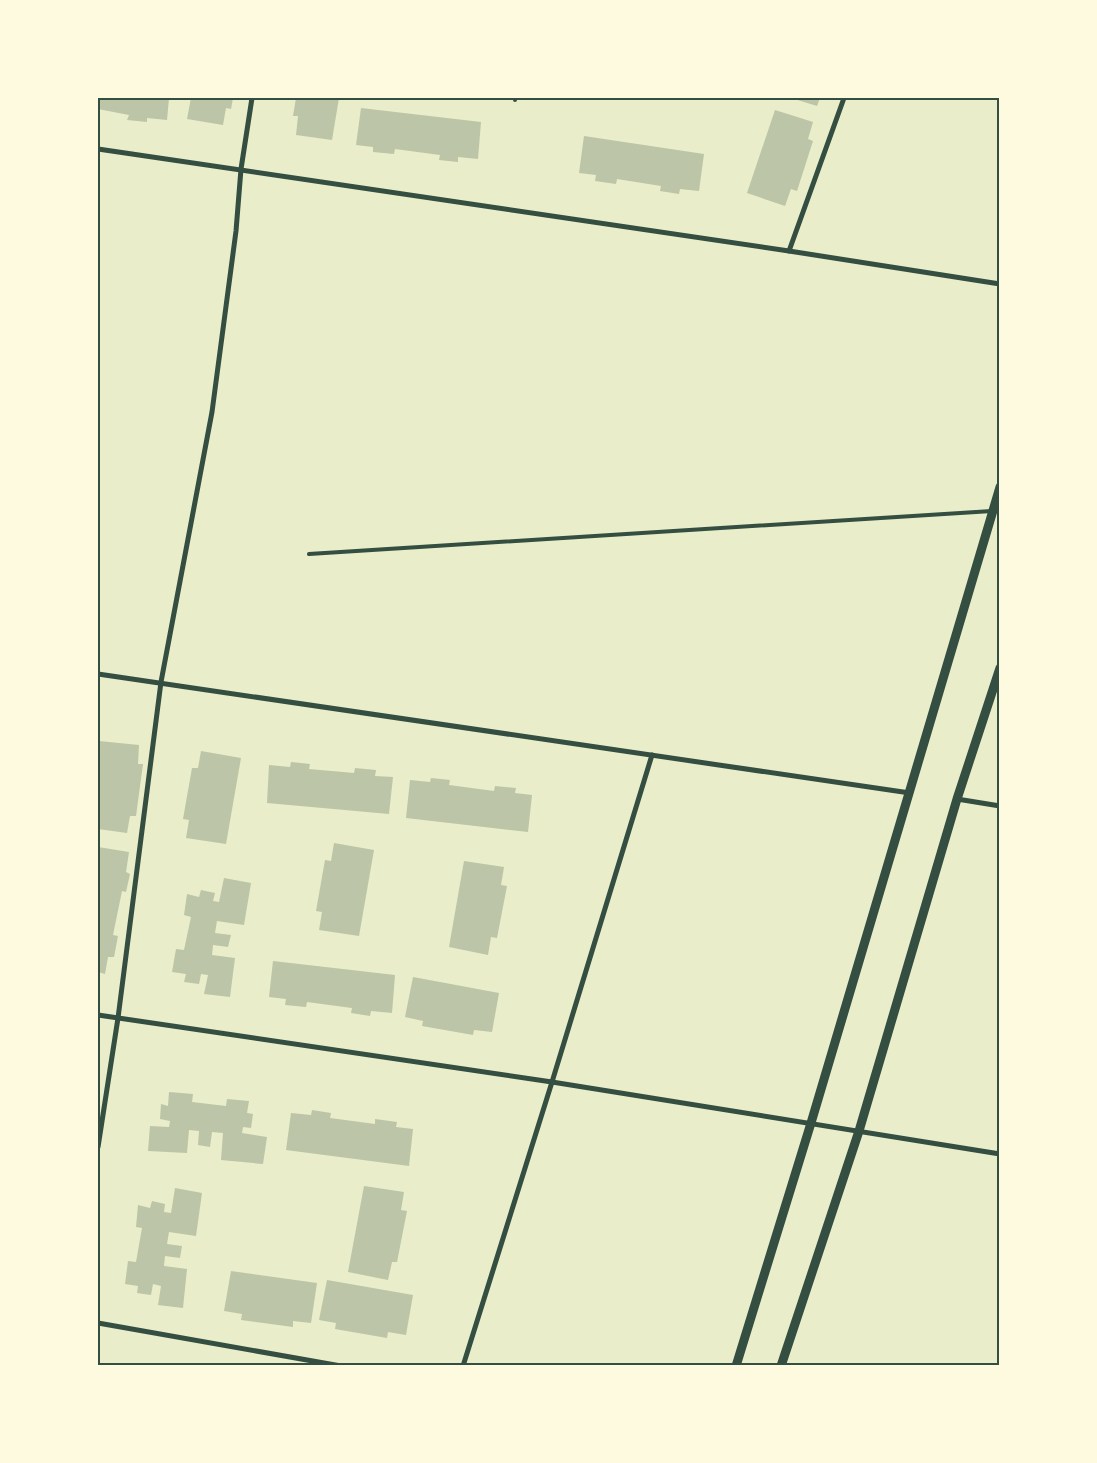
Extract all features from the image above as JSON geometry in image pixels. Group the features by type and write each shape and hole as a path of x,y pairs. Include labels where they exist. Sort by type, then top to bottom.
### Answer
{"street":[{"path":"98,1147 118,1018 160,682 212,412 236,231 241,170 252,98"},
{"path":"789,251 844,98"},
{"path":"98,149 1000,284"},
{"path":"736,1366 811,1123 1000,487"},
{"path":"781,1366 859,1132 957,800 1000,668"},
{"path":"98,674 910,793"},
{"path":"463,1366 652,755"},
{"path":"957,800 1000,806"},
{"path":"98,1015 552,1082 1000,1154"},
{"path":"98,1323 341,1366"}],"lane":[{"path":"309,554 992,511"}],"building":[{"path":"98,98 169,98 167,120 147,118 147,122 127,120 129,115 98,109"},
{"path":"191,98 233,98 231,109 226,108 223,125 187,119"},
{"path":"296,98 339,98 332,140 296,135 298,116 293,116"},
{"path":"791,98 820,98 817,106"},
{"path":"361,108 481,122 478,159 458,157 458,162 439,160 440,155 395,149 394,154 373,152 373,147 356,145"},
{"path":"775,110 813,122 808,139 813,141 797,191 791,189 785,206 747,193"},
{"path":"584,136 704,154 699,191 680,189 679,194 660,191 661,186 617,179 616,184 595,181 596,175 579,173"},
{"path":"99,741 139,745 138,764 143,764 136,816 130,816 127,833 98,829"},
{"path":"201,751 241,758 226,844 186,838 189,820 183,819 192,768 198,768"},
{"path":"291,762 310,764 309,769 354,773 355,768 376,770 375,776 393,777 389,814 267,803 269,765 290,767"},
{"path":"431,778 450,780 449,785 494,791 495,786 516,788 515,793 532,795 528,832 406,818 410,780 430,782"},
{"path":"334,843 374,850 359,936 319,930 322,912 316,911 325,860 331,861"},
{"path":"98,847 129,852 126,872 130,874 126,892 122,891 113,935 118,936 114,957 108,957 105,974 98,972"},
{"path":"464,861 504,867 501,885 507,886 497,938 491,937 488,955 449,947"},
{"path":"224,878 251,883 244,925 217,921 215,933 231,935 228,947 213,945 212,955 235,958 230,997 204,994 208,975 201,974 199,984 184,982 186,974 172,972 176,949 184,950 191,917 184,915 187,894 199,897 201,890 215,893 213,901 219,902"},
{"path":"273,961 395,975 392,1013 371,1011 370,1016 351,1013 352,1008 307,1002 306,1007 285,1005 286,999 269,997"},
{"path":"413,977 499,993 492,1032 474,1030 473,1035 422,1026 423,1021 405,1017"},
{"path":"169,1092 193,1094 192,1102 226,1106 227,1099 249,1101 247,1113 253,1114 251,1128 243,1127 242,1133 267,1137 263,1164 221,1160 223,1133 212,1132 210,1147 198,1145 199,1131 189,1130 187,1153 148,1151 150,1126 169,1127 170,1121 160,1119 161,1104 168,1106"},
{"path":"312,1110 331,1113 330,1118 375,1124 375,1119 397,1122 396,1127 413,1129 409,1166 286,1150 291,1113 311,1115"},
{"path":"364,1186 404,1192 401,1210 407,1211 397,1262 392,1262 388,1280 348,1272"},
{"path":"175,1188 202,1193 196,1236 169,1232 167,1244 182,1246 180,1258 165,1256 164,1266 187,1269 183,1308 158,1305 161,1286 153,1284 151,1295 137,1293 138,1286 125,1284 128,1261 136,1262 142,1228 136,1227 138,1205 150,1208 152,1201 165,1204 164,1212 171,1213"},
{"path":"231,1271 317,1283 311,1323 293,1321 293,1327 241,1320 242,1314 224,1311"},
{"path":"327,1280 413,1295 406,1335 388,1332 387,1338 335,1329 336,1323 319,1320"}]}
